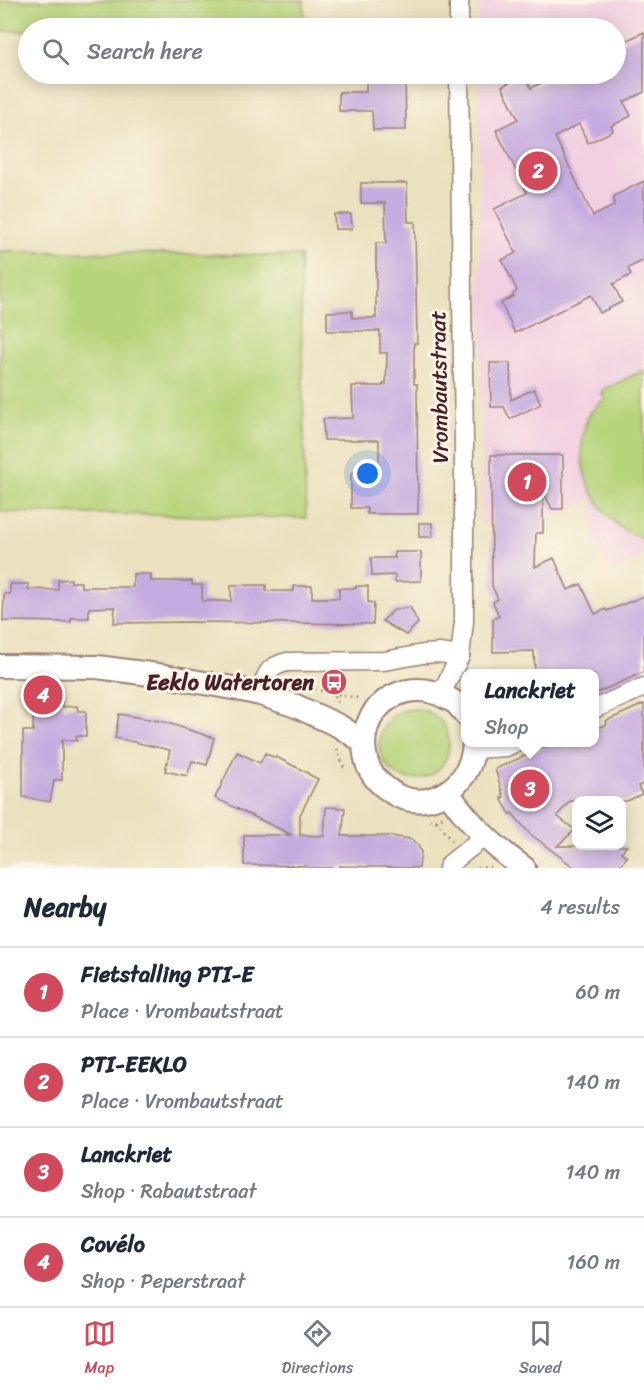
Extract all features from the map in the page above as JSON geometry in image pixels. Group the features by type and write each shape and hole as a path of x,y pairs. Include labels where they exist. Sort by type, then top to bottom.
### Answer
{"main road":[{"path":"0,666 72,666 117,669 260,694 296,706 339,726 364,742"},
{"path":"461,709 456,702 432,690 401,692 391,697 377,709 366,728 365,758 380,784 399,796 418,800 435,798 458,784 468,771 474,747"},
{"path":"296,706 371,717"},
{"path":"448,792 462,812 485,836 504,854 524,868"}],"street":[{"path":"459,0 459,18"},
{"name":"Vrombautstraat","path":"441,694 460,656 464,622 459,84"},
{"path":"260,694 268,673 274,665 287,662 384,662 439,653 460,656"},
{"path":"599,707 644,687"},
{"path":"448,868 451,863 485,836"}],"path":[{"path":"335,698 339,678"},
{"path":"477,868 485,867"}],"shaded area":[{"path":"478,0 644,0 644,556 609,572 592,532 592,500 536,524 482,524 479,84 626,84 626,18 478,18"}],"green space":[{"path":"0,0 304,0 304,18 18,18 18,31 0,31"},
{"path":"0,251 300,256 306,518 0,512"},
{"path":"644,370 644,539 620,527 594,497 586,480 582,453 587,419 594,408 605,399 601,391"},
{"path":"414,709 427,712 439,719 446,731 449,744 446,757 439,769 427,776 414,779 401,776 389,769 382,757 379,744 382,731 389,719 401,712"}],"building":[{"path":"644,32 644,92 624,102 631,116 611,126 613,131 588,143 579,124 555,137 593,216 614,206 614,196 644,181 644,260 628,268 631,275 613,284 622,302 600,313 591,295 515,333 501,303 514,296 517,290 502,260 516,253 494,209 527,193 496,130 518,119 502,86 529,84 531,88 539,84 626,84 626,41"},
{"path":"366,84 405,84 406,130 373,130 372,111 339,111 339,92 366,92"},
{"path":"361,183 407,183 408,222 415,222 417,343 414,343 414,384 417,384 418,514 367,514 367,508 351,508 351,473 379,473 379,440 324,440 323,419 353,418 352,386 383,386 386,384 387,353 380,353 380,331 327,331 327,312 352,311 352,318 376,318 376,243 386,243 385,203 361,203"},
{"path":"334,214 351,214 352,229 335,229"},
{"path":"490,363 510,363 511,400 534,389 541,404 510,419 504,407 491,407"},
{"path":"491,455 563,455 563,509 552,509 543,490 543,533 536,533 535,567 554,558 568,590 581,584 595,614 644,596 644,672 599,692 599,669 535,669 534,651 493,652 493,619 499,616 493,602 498,599 492,586"},
{"path":"419,523 432,523 433,537 419,537"},
{"path":"394,552 421,552 421,581 395,582 395,575 372,576 371,558 395,558"},
{"path":"133,574 151,574 151,581 192,581 192,585 202,585 202,601 231,601 231,585 266,585 266,591 294,591 294,586 312,586 312,598 339,598 339,588 368,586 368,602 374,603 373,624 114,623 115,607 89,608 89,618 71,618 71,622 3,621 4,594 10,594 10,584 28,584 28,589 58,590 58,580 71,579 71,582 81,582 81,587 133,587"},
{"path":"410,607 418,623 406,635 382,621 394,610"},
{"path":"34,691 62,692 62,707 77,706 78,711 86,711 86,736 76,736 77,741 62,740 62,780 54,780 50,802 23,797 23,731 33,731"},
{"path":"644,704 644,783 638,786 642,794 627,801 626,796 572,796 572,801 557,816 572,828 572,833 557,846 572,846 572,850 623,850 621,852 627,857 617,868 575,868 529,833 512,813 510,814 501,798 504,797 495,769 545,747 599,747 599,728 607,724 606,721"},
{"path":"119,714 165,722 214,738 207,765 192,761 187,776 165,771 170,750 115,738"},
{"path":"237,752 260,763 265,753 318,779 300,815 300,835 324,836 326,807 345,808 342,836 391,836 411,839 421,852 419,868 340,866 340,868 307,868 307,866 244,865 244,835 292,835 215,798"}],"place":[{"name":"PTI-EEKLO","path":"538,171"},
{"name":"Fietstalling PTI-E","path":"527,482"},
{"name":"Eeklo Watertoren","path":"334,682"},
{"name":"Covélo","path":"43,695"},
{"name":"Lanckriet","path":"530,789"}]}
